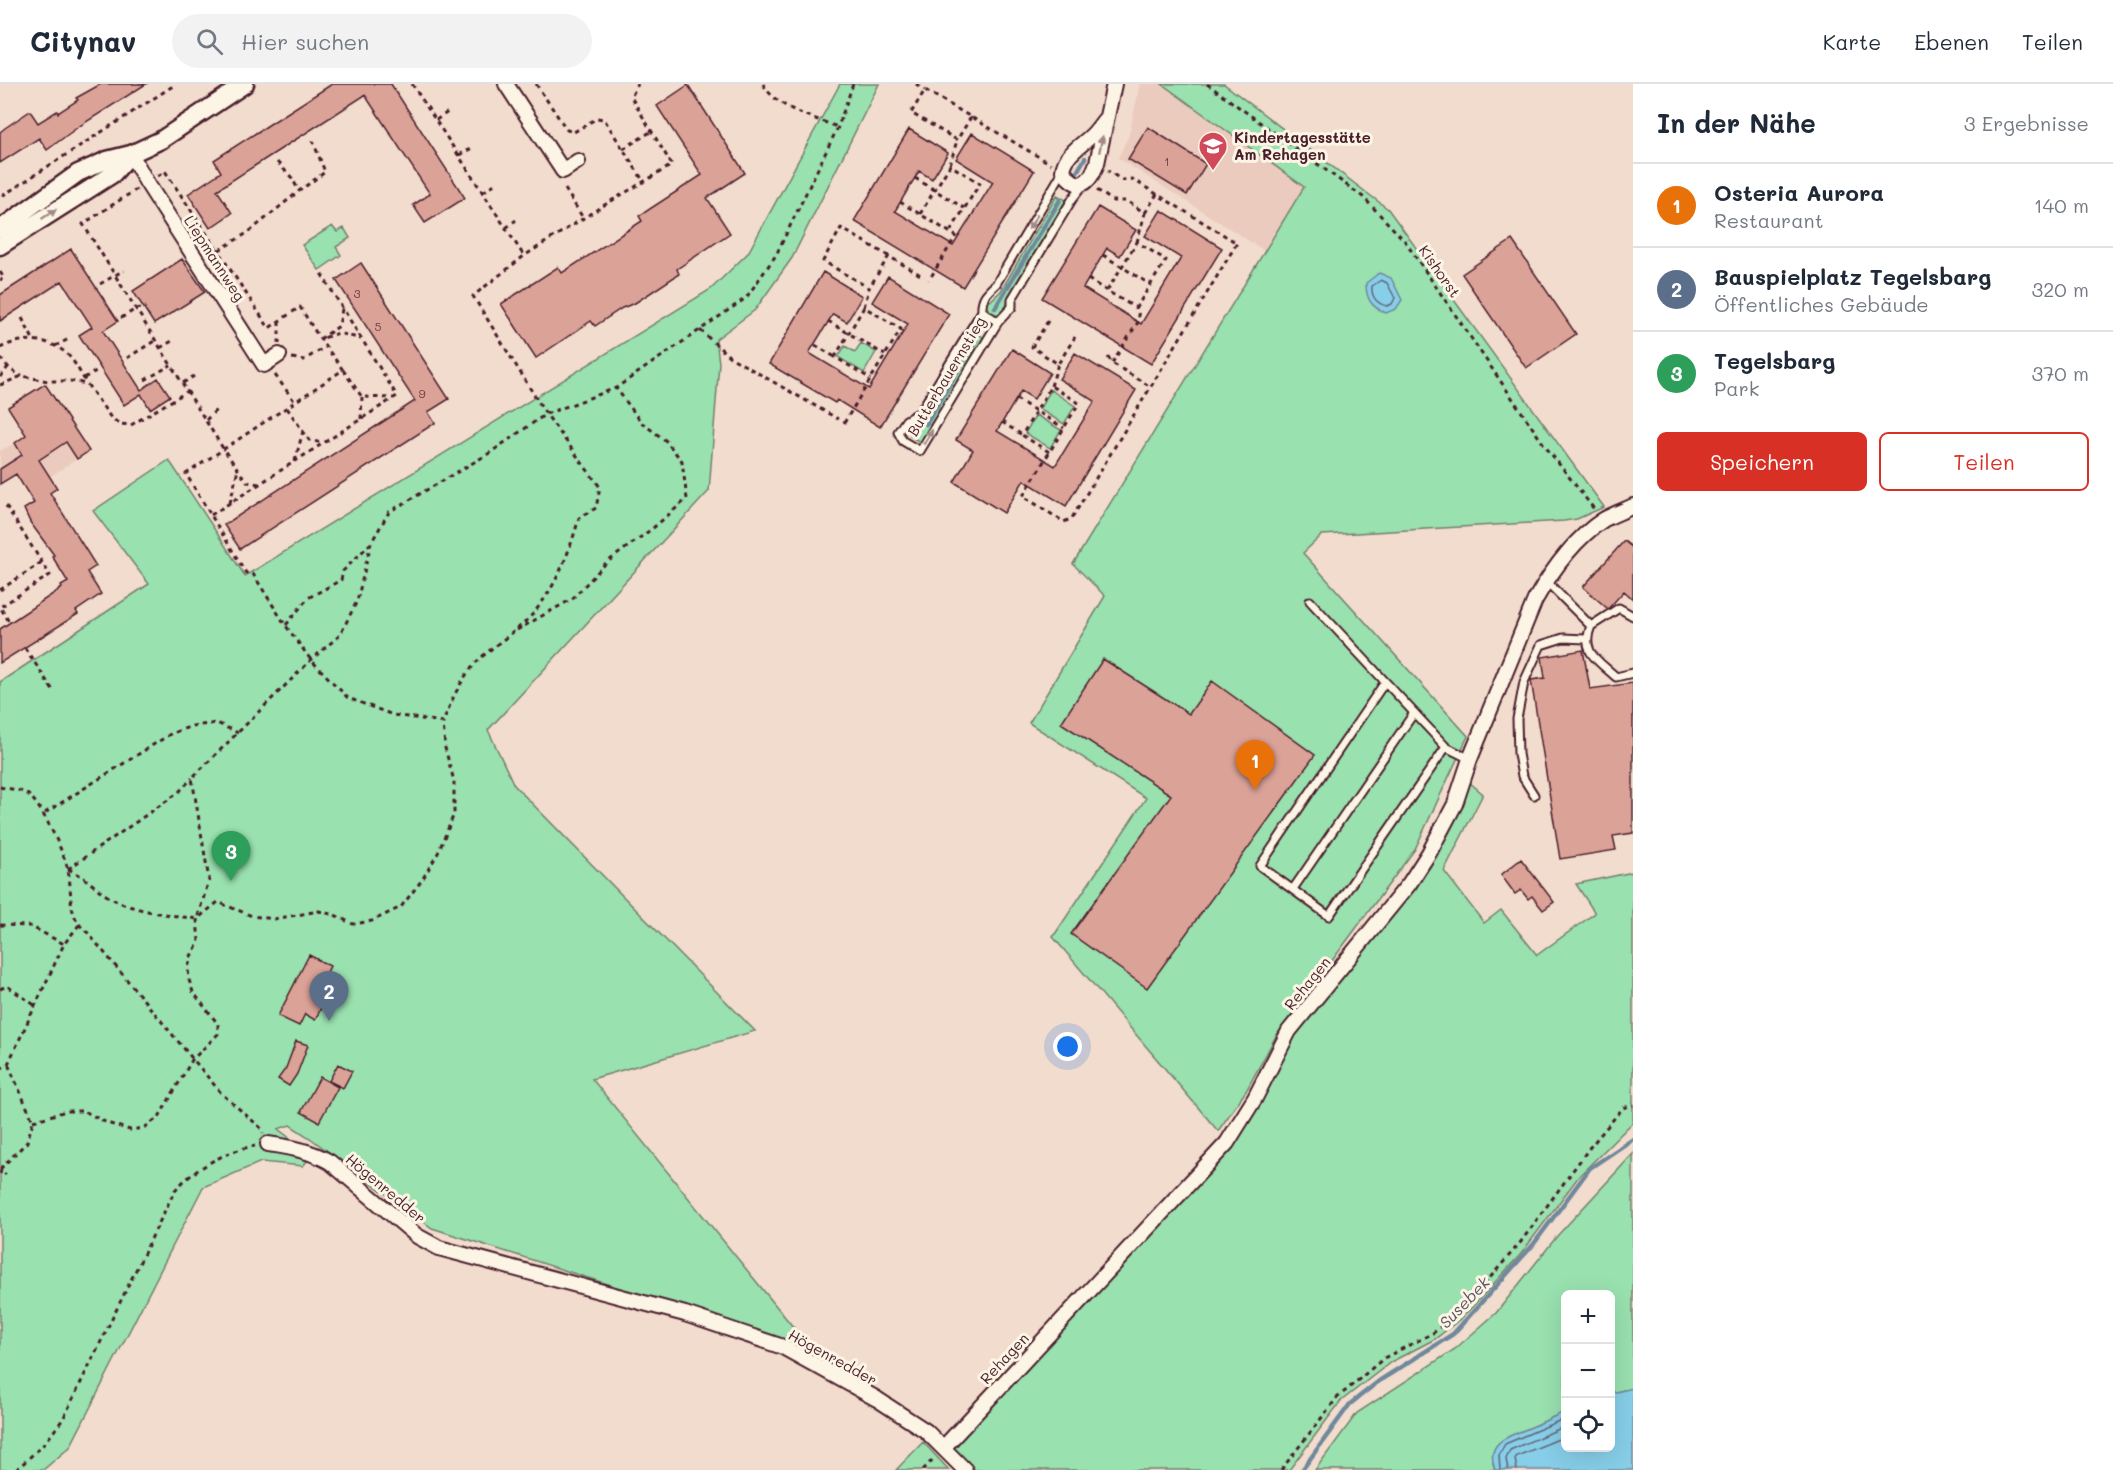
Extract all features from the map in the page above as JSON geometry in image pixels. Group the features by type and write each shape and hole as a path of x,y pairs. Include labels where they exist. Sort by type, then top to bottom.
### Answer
{"street":[{"path":"0,229 78,173 107,160 131,154 161,140 245,84"},
{"path":"506,84 563,171 578,161"},
{"name":"Butterbauernstieg","path":"1085,183 1093,175 1114,84"},
{"name":"Butterbauernstieg","path":"1063,171 1064,162 1069,155 1094,134 1107,117"},
{"path":"0,246 113,174 131,154"},
{"name":"Liepmannweg","path":"131,154 147,183 264,365"},
{"path":"1063,171 1071,182 1085,183"},
{"path":"264,365 279,355"},
{"name":"Rehagen","path":"944,1447 1227,1143 1255,1098 1288,1031 1403,891 1429,854 1455,804 1470,759 1535,600 1560,559 1603,520 1633,506"},
{"name":"Högenredder","path":"268,1144 309,1153 330,1162 417,1236 439,1248 685,1314 793,1351 877,1399 926,1431 965,1470"}],"lane":[{"name":"Butterbauernstieg","path":"1063,171 996,284 986,293 981,302 982,311 920,412 906,420 898,432 903,441 920,451 998,322 1012,307 1012,299 1073,198 1085,183"},
{"path":"982,311 998,322"},
{"path":"1546,581 1591,626"},
{"path":"1310,601 1446,747 1470,759"},
{"path":"1633,616 1619,608 1591,626 1586,639 1590,654 1616,677 1633,673"},
{"path":"1534,795 1522,776 1518,754 1517,719 1524,682 1541,645 1563,638 1586,639"},
{"path":"1385,682 1260,866 1329,916 1446,747"},
{"path":"1293,889 1414,713"}],"path":[{"path":"1,195 176,84"},
{"path":"414,84 524,256"},
{"path":"536,84 567,130 574,132 597,118 604,119 644,182"},
{"path":"68,869 81,875 107,895 125,905 161,914 197,919 218,902 252,916 274,919 320,911 353,924 372,921 401,907 422,880 438,853 454,814 454,781 445,748 443,722 454,695 482,656 512,633 536,610 553,585 569,552 579,518 596,508 600,487 546,414 473,296 524,256 672,165 631,97 638,84"},
{"path":"763,84 769,94 796,111 838,127"},
{"path":"286,626 308,598 341,580 343,571 371,543 389,512 488,454 546,414 616,388 746,298 776,255 838,127 853,84"},
{"path":"916,84 1063,171"},
{"name":"Kishorst","path":"1208,84 1363,197 1404,240 1545,446 1603,520"},
{"path":"925,90 911,113 957,140"},
{"path":"436,120 448,112"},
{"path":"920,214 950,165 957,140 971,117"},
{"path":"623,149 652,131"},
{"path":"199,262 249,232 325,172 313,141"},
{"path":"459,156 472,148"},
{"path":"277,162 292,178 299,191"},
{"path":"1051,386 1079,403 1023,496 1064,522 1068,522 1237,243 1132,179 1122,180 1096,163"},
{"path":"950,165 980,183 950,232"},
{"path":"260,484 247,482 224,450 83,224 165,171 269,327 300,307 325,347 362,397 361,419"},
{"path":"915,178 964,208"},
{"path":"483,192 496,183"},
{"path":"1085,183 1113,201 1127,201 1145,213"},
{"path":"565,189 584,218"},
{"path":"1107,291 1137,242 1145,213 1156,194"},
{"path":"900,202 956,236 929,280"},
{"path":"506,228 516,220"},
{"path":"869,288 823,261 841,228 924,277"},
{"path":"1136,308 1166,260 1137,242"},
{"path":"1103,255 1151,285"},
{"path":"835,357 864,308 869,288 889,256"},
{"path":"100,284 124,270"},
{"path":"211,515 398,396 319,270"},
{"path":"0,272 4,278 0,280"},
{"path":"1088,279 1136,308 1140,319 1112,363"},
{"path":"121,318 136,309 146,307"},
{"path":"320,339 339,326 342,307"},
{"path":"844,423 901,329 864,308"},
{"path":"22,318 34,341"},
{"path":"279,321 279,355 304,360 325,347"},
{"path":"828,321 885,355"},
{"path":"1048,321 1032,347 1058,364"},
{"path":"700,330 730,357 838,419"},
{"path":"320,339 339,333 362,339"},
{"path":"1022,435 1051,386 1058,364 1075,337"},
{"path":"55,346 71,338"},
{"path":"127,358 156,340"},
{"path":"0,347 12,342 34,341 55,346 63,351 111,418 120,424 131,425 188,391"},
{"path":"160,348 172,341"},
{"path":"814,345 871,379"},
{"path":"1108,357 1112,363 1151,387"},
{"path":"0,358 8,368 22,376 87,384"},
{"path":"146,380 171,365"},
{"path":"264,365 280,379 296,402"},
{"path":"0,377 8,368"},
{"path":"343,370 186,474 246,573 253,574 311,660 348,698 393,715 443,722"},
{"path":"84,378 96,371"},
{"path":"0,385 22,376"},
{"path":"183,383 194,376"},
{"path":"512,633 572,599 606,563 687,499 682,460 665,440 642,423 616,388"},
{"path":"362,397 394,398"},
{"path":"1017,399 1064,428"},
{"path":"287,408 309,440 323,443"},
{"path":"206,420 216,410"},
{"path":"1002,422 1049,452"},
{"path":"295,462 303,431"},
{"path":"230,503 238,469"},
{"path":"6,506 50,575 0,608 10,623"},
{"path":"68,869 178,793 311,660 340,635 357,601 371,543"},
{"path":"0,590 42,562"},
{"path":"25,648 54,692"},
{"path":"44,814 172,733 192,726 217,723 238,733"},
{"path":"33,1121 66,1111 84,1111 106,1123 122,1128 130,1130 144,1128 159,1117 192,1060 218,1034 218,1024 193,992 189,980 188,968 191,956 199,942 197,919 209,880 192,778"},
{"path":"0,787 27,793 44,814 68,869 73,915 79,925 192,1060 221,1092 262,1130 268,1144 250,1147 204,1165 188,1176 175,1190 63,1419 45,1443 16,1470"},
{"path":"0,925 30,926 64,944"},
{"path":"0,1069 8,1064 64,944 79,925"},
{"path":"0,989 7,986 36,1006"},
{"path":"6,1174 0,1171 27,1142 33,1121 8,1064"},
{"path":"1281,1470 1337,1398 1384,1358 1433,1333 1463,1309 1520,1244 1570,1173 1623,1108 1633,1105"}],"shaded area":[{"name":"Kindertagesstätte Am Rehagen","path":"1140,84 1162,84 1305,186 1265,251 1118,158 1129,135"},
{"path":"33,392 77,459 27,492 9,463 0,469 0,451 15,443 29,465 52,451 19,400"}],"green space":[{"path":"840,84 879,84 792,258 755,310 716,339 719,363 709,491 488,730 514,785 755,1031 592,1079 815,1354 798,1345 432,1228 290,1125 278,1129 312,1155 303,1166 261,1162 203,1187 70,1447 43,1470 0,1470 0,682 149,584 93,511 169,460 245,576 711,289 748,253"},
{"path":"1162,84 1224,84 1388,209 1604,507 1577,519 1564,521 1322,535 1303,553 1468,736 1415,849 1276,1036 1246,1091 1218,1131 1053,937 1146,798 1029,723 1105,596 1073,564 1304,187"},
{"path":"1057,195 1066,200 1009,295 1006,308 1000,314 991,314 988,303 1001,291"},
{"path":"332,226 337,232 344,228 350,238 336,247 341,255 319,270 302,245"},
{"path":"974,331 984,338 924,438 920,441 916,440 910,435 911,428 921,420"},
{"path":"861,343 876,352 864,373 838,357 845,346 855,352"},
{"path":"1051,390 1075,406 1064,424 1039,409"},
{"path":"1036,415 1061,430 1050,448 1025,433"},
{"path":"1469,782 1483,794 1444,871 1484,923 1501,910 1537,955 1595,913 1576,884 1633,872 1633,1122 1579,1176 1521,1254 1463,1317 1435,1339 1391,1362 1341,1401 1289,1470 975,1470 953,1446 1230,1149 1259,1105 1292,1037 1360,952"},
{"path":"1633,1154 1633,1388 1615,1392 1615,1290 1561,1290 1561,1414 1500,1442 1493,1453 1495,1470 1315,1470 1357,1413 1455,1349 1496,1313 1558,1235"},
{"path":"923,1442 949,1470 896,1470"}],"water":[{"path":"1379,273 1391,278 1402,300 1396,309 1386,313 1370,302 1367,294 1366,283"},
{"path":"1633,1388 1633,1470 1495,1470 1493,1453 1500,1442 1561,1414 1561,1452 1615,1452 1615,1392"}],"building":[{"path":"101,84 146,84 78,127 47,150 39,138 0,163 0,132 5,128 30,111 38,123 57,111 58,113 78,100 76,98"},
{"path":"332,84 391,84 465,198 425,223 413,205 430,194 365,95 217,190 232,213 210,228 188,194 221,172 214,160"},
{"path":"688,85 745,173 707,198 730,233 677,269 679,274 635,303 622,308 595,326 591,321 536,358 501,304 558,267 562,273 642,221 639,216 702,175 657,106"},
{"path":"1148,127 1206,164 1187,195 1128,159"},
{"path":"909,129 948,153 932,179 919,171 895,211 953,246 993,182 956,159 972,133 1034,171 963,287 854,221"},
{"path":"1098,207 1136,230 1120,256 1107,248 1083,288 1141,324 1181,258 1145,236 1161,210 1222,248 1151,364 1042,298"},
{"path":"1512,240 1576,334 1526,368 1462,274"},
{"path":"71,249 118,321 103,331 141,390 158,378 170,396 150,409 141,394 124,405 79,335 92,327 62,281 0,321 0,295"},
{"path":"182,259 205,292 154,324 133,291"},
{"path":"361,263 449,399 428,412 435,423 240,549 224,525 415,401 336,280"},
{"path":"823,272 862,296 847,322 833,314 809,353 869,389 908,324 872,302 888,276 949,314 880,427 837,400 835,403 769,364"},
{"path":"1012,349 1050,373 1034,399 1021,391 997,431 1055,466 1095,401 1059,379 1075,353 1136,390 1066,506 1024,480 1004,513 954,482 973,450 956,440"},
{"path":"45,384 89,451 77,459 66,442 39,460 57,488 50,493 96,566 87,572 101,594 76,611 78,614 0,663 0,629 68,582 52,556 54,555 30,522 24,509 34,503 16,474 0,484 0,469 22,455 15,443 26,435 8,407"},
{"path":"1624,541 1633,548 1633,599 1624,591 1608,609 1583,587"},
{"path":"1583,650 1590,689 1633,683 1633,833 1613,836 1616,850 1560,859 1531,680 1545,678 1542,657"},
{"path":"1103,659 1189,714 1212,681 1315,755 1147,988 1071,934 1171,795 1061,723"},
{"path":"1521,859 1554,902 1543,910 1532,896 1528,899 1521,890 1515,894 1501,875"},
{"path":"309,955 330,966 315,997 324,1002 315,1020 305,1014 299,1026 278,1016"},
{"path":"296,1041 308,1045 297,1074 289,1086 278,1079 286,1068"},
{"path":"338,1064 352,1071 343,1088 329,1081"},
{"path":"320,1077 338,1087 319,1122 301,1112"}],"waterway":[{"path":"1077,172 1085,158"},
{"path":"995,308 1060,200"},
{"path":"926,424 976,340"},
{"name":"Susebek","path":"1302,1470 1350,1404 1379,1381 1453,1334 1533,1245 1590,1168 1633,1139"}],"place":[{"name":"Kindertagesstätte Am Rehagen","path":"1213,172"},
{"name":"Osteria Aurora","path":"1255,790"},
{"name":"Tegelsbarg","path":"231,881"},
{"name":"Bauspielplatz Tegelsbarg","path":"329,1021"}]}
